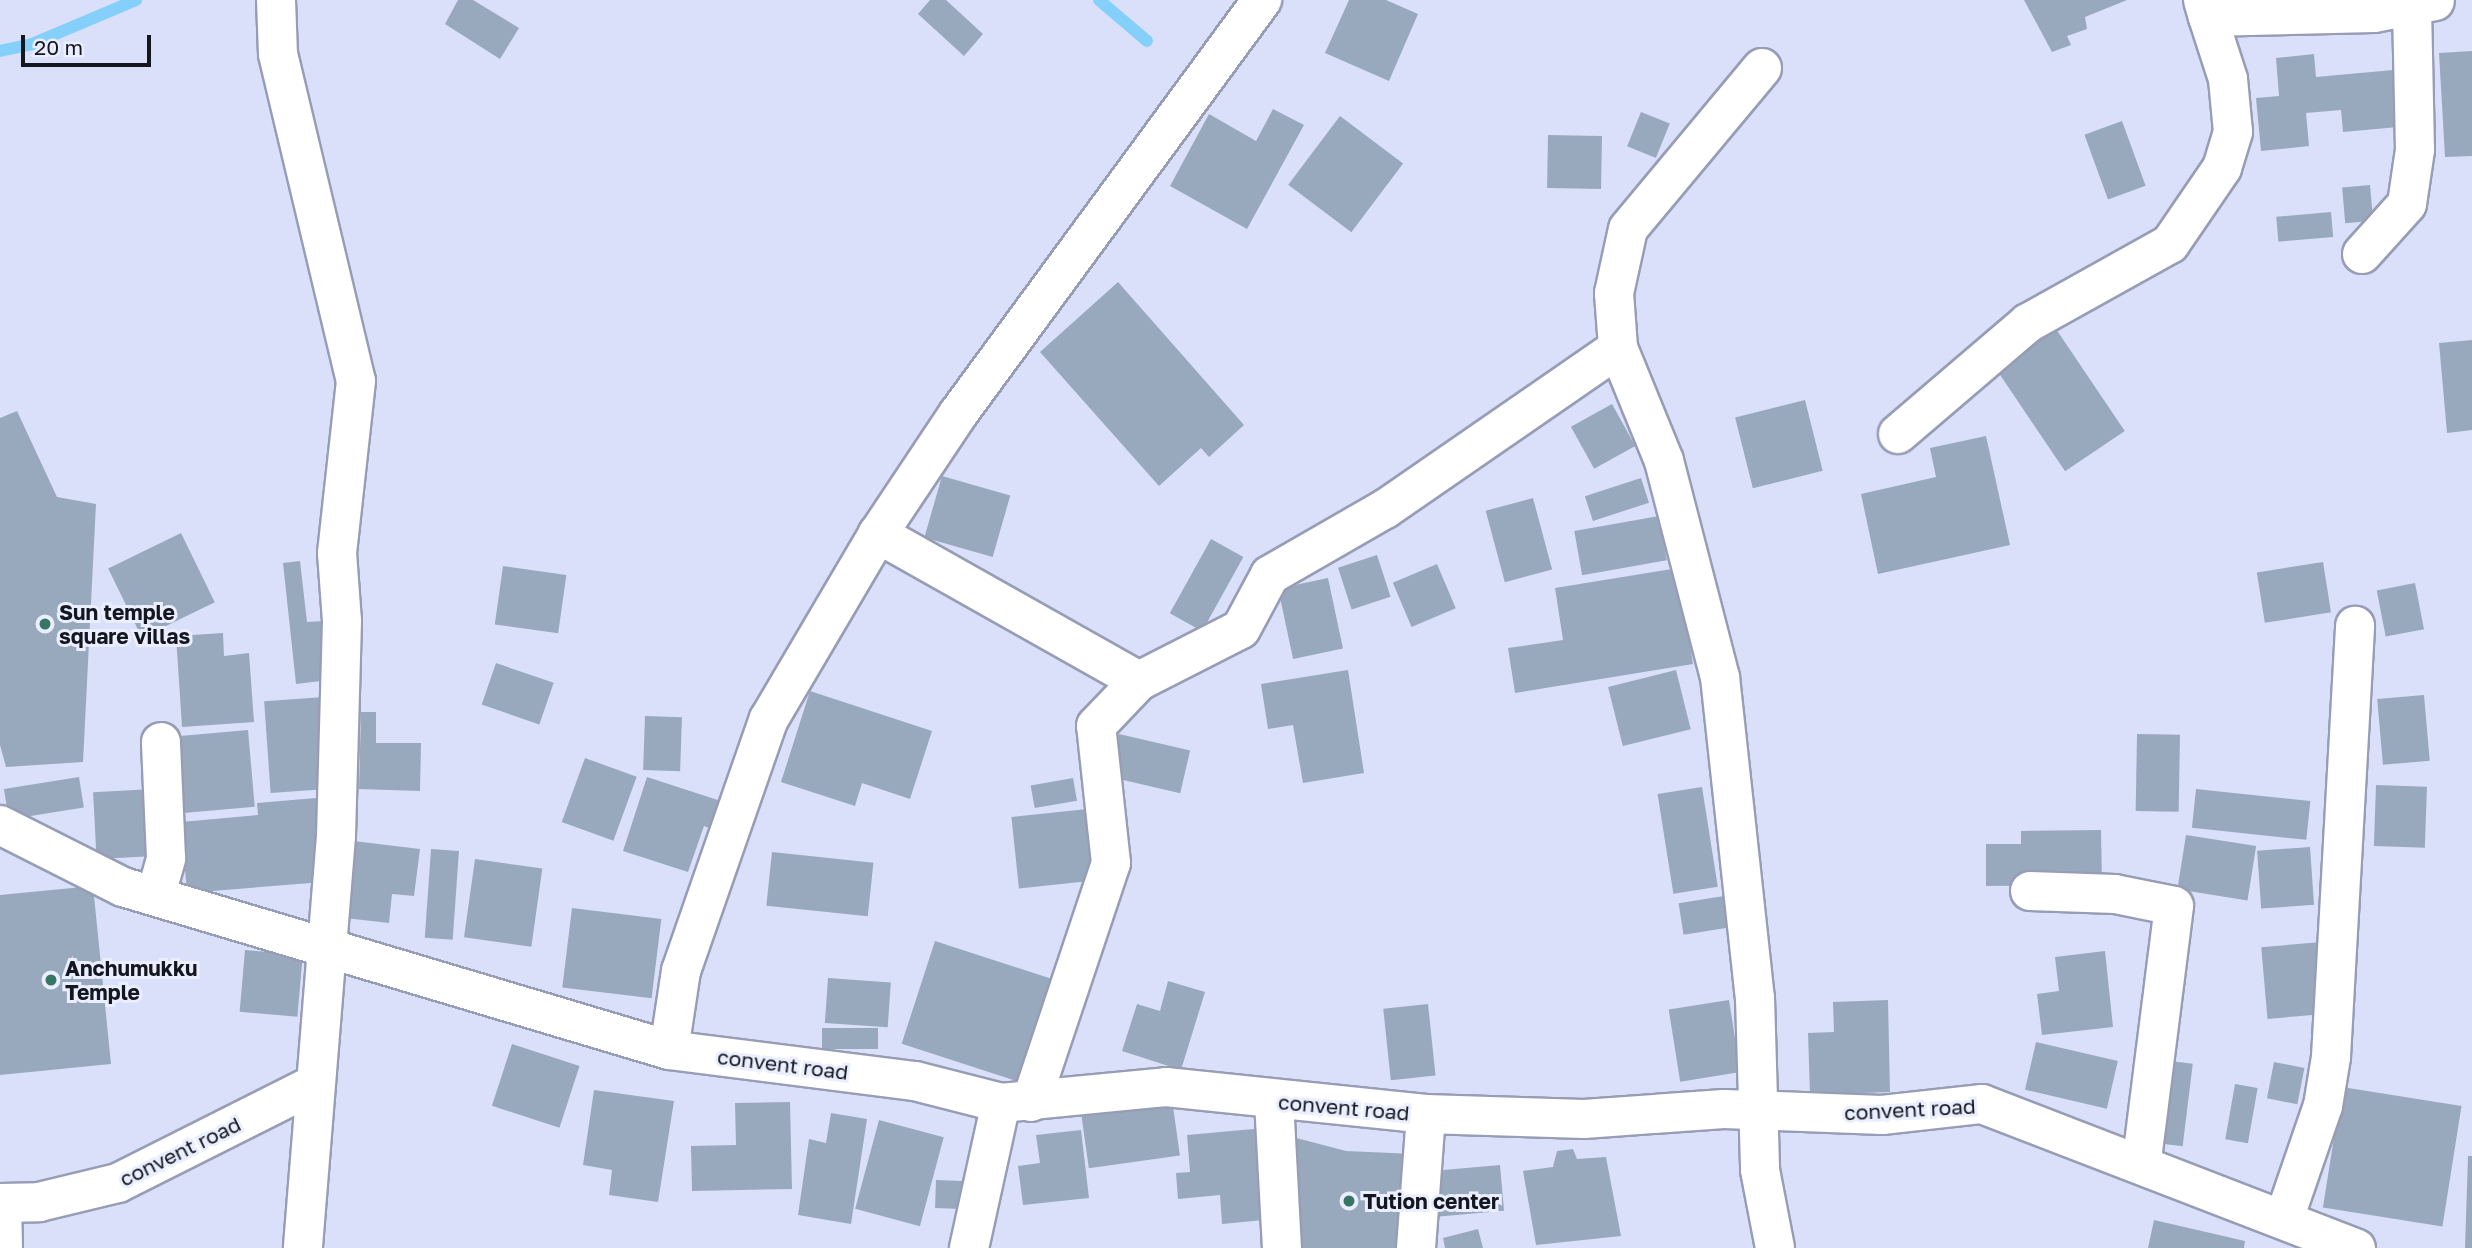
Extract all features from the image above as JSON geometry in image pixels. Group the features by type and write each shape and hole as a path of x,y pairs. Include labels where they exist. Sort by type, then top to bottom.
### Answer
{"street":[{"path":"276,0 278,54 356,381 337,552 342,621 336,836 313,1085 303,1248"},
{"path":"669,1050 681,971 769,719 878,534 958,414 1262,0"},
{"path":"1898,434 2028,323 2170,244 2222,168 2233,132 2228,79 2206,8 2424,5 2416,150 2407,204 2361,254"},
{"path":"1762,68 1628,229 1614,293 1618,348 1664,461 1720,677 1755,998 1760,1170 1776,1248"},
{"path":"969,1248 1016,1103 1111,863 1096,726 1139,681 1241,629 1270,575 1385,509 1618,348"},
{"path":"878,534 1139,681"},
{"path":"2284,1219 2323,1106 2331,1057 2355,626"},
{"path":"156,894 166,858 161,742"},
{"name":"convent road","path":"0,825 122,887 156,894 326,948 669,1050 915,1081 1016,1103 1166,1087 1274,1101 1426,1114 1584,1119 1757,1111 1882,1115 1982,1104 2142,1161 2356,1248"},
{"path":"2030,891 2115,894 2174,906 2142,1161"},
{"name":"convent road","path":"1,1203 39,1202 118,1183 313,1085"},
{"path":"1274,1101 1282,1248"},
{"path":"1416,1248 1426,1114"},
{"path":"1,1203 3,1248"}],"building":[{"path":"458,0 473,0 519,28 500,59 445,24"},
{"path":"930,0 946,0 983,34 964,56 918,14"},
{"path":"1349,0 1386,0 1418,14 1389,81 1325,53"},
{"path":"2024,0 2127,0 2085,17 2087,29 2067,36 2071,45 2052,52"},
{"path":"2472,51 2472,156 2445,157 2439,53"},
{"path":"2314,54 2316,77 2393,70 2398,127 2343,132 2341,110 2306,113 2309,146 2261,151 2256,98 2279,96 2276,58"},
{"path":"1273,109 1304,125 1247,229 1170,186 1209,114 1256,141"},
{"path":"1641,112 1670,124 1656,158 1627,146"},
{"path":"1340,116 1403,164 1351,232 1288,185"},
{"path":"2122,121 2146,186 2108,200 2084,135"},
{"path":"1548,135 1602,136 1601,189 1547,188"},
{"path":"2370,185 2373,221 2345,223 2342,187"},
{"path":"2331,212 2333,237 2278,242 2276,217"},
{"path":"1118,282 1244,425 1209,457 1201,448 1159,486 1040,352"},
{"path":"2056,329 2125,431 2065,471 1996,369"},
{"path":"2472,340 2472,430 2447,433 2439,343"},
{"path":"1805,400 1823,471 1753,488 1735,417"},
{"path":"1612,404 1635,446 1594,469 1571,427"},
{"name":"Sun temple square villas","path":"17,411 57,497 96,504 83,762 6,767 0,745 0,418"},
{"path":"1986,436 2010,545 1878,574 1861,494 1936,477 1930,448"},
{"path":"942,476 1010,496 993,557 924,538"},
{"path":"1641,478 1649,503 1593,521 1585,496"},
{"path":"1533,498 1552,569 1505,582 1486,511"},
{"path":"1659,516 1667,560 1582,575 1574,531"},
{"path":"181,533 215,602 142,638 108,569"},
{"path":"1211,539 1243,557 1202,631 1170,613"},
{"path":"1377,555 1391,597 1352,610 1338,568"},
{"path":"300,561 307,622 323,621 329,680 296,684 283,563"},
{"path":"2323,562 2331,612 2265,623 2257,572"},
{"path":"1437,564 1456,608 1412,627 1393,583"},
{"path":"503,566 566,575 558,633 495,624"},
{"path":"1678,568 1693,664 1515,693 1508,648 1563,640 1555,588"},
{"path":"1328,578 1343,648 1293,659 1278,589"},
{"path":"2415,583 2424,629 2386,637 2377,590"},
{"path":"223,633 224,656 249,653 254,722 182,727 176,636"},
{"path":"496,663 554,683 539,724 482,705"},
{"path":"1348,670 1364,773 1303,783 1293,725 1268,729 1261,684"},
{"path":"1676,670 1691,729 1623,746 1608,687"},
{"path":"810,691 932,731 910,799 862,783 855,806 781,782"},
{"path":"2424,695 2430,761 2383,765 2377,699"},
{"path":"324,697 330,789 271,793 264,701"},
{"path":"361,712 376,712 376,743 421,743 420,791 359,789"},
{"path":"645,716 682,717 680,771 643,770"},
{"path":"248,730 255,807 181,813 174,736"},
{"path":"1119,734 1190,750 1180,793 1109,777"},
{"path":"2137,734 2180,735 2179,812 2136,811"},
{"path":"585,758 637,777 613,841 562,822"},
{"path":"79,777 84,808 9,820 4,789"},
{"path":"647,777 730,804 721,833 704,826 688,872 623,851"},
{"path":"1073,778 1077,801 1035,808 1031,785"},
{"path":"2376,785 2427,787 2425,848 2374,846"},
{"path":"1702,787 1718,887 1673,894 1658,794"},
{"path":"153,789 157,856 97,859 93,792"},
{"path":"2196,789 2310,801 2306,840 2192,828"},
{"path":"316,798 323,882 187,893 181,822 258,815 257,803"},
{"path":"1087,809 1095,881 1019,889 1011,817"},
{"path":"2101,830 2102,885 1986,886 1986,844 2021,844 2021,831"},
{"path":"2186,835 2256,846 2248,900 2177,889"},
{"path":"345,840 420,849 414,896 392,894 389,923 336,917"},
{"path":"2310,847 2314,905 2261,909 2257,851"},
{"path":"431,849 459,851 453,940 425,938"},
{"path":"772,852 873,863 868,916 766,906"},
{"path":"475,859 542,868 531,947 464,937"},
{"name":"Anchumukku Temple","path":"93,886 111,1064 0,1075 0,895"},
{"path":"1724,896 1729,928 1684,935 1679,903"},
{"path":"572,908 661,919 652,998 562,987"},
{"path":"935,941 1061,982 1028,1085 902,1044"},
{"path":"2321,942 2327,1014 2268,1019 2261,947"},
{"path":"245,950 303,955 297,1017 240,1012"},
{"path":"2105,951 2113,1027 2042,1035 2037,994 2059,991 2055,957"},
{"path":"828,978 891,982 888,1027 825,1023"},
{"path":"1168,981 1205,992 1181,1070 1122,1051 1137,1004 1160,1011"},
{"path":"1729,1000 1740,1072 1680,1082 1669,1010"},
{"path":"1888,1000 1890,1092 1810,1095 1808,1033 1834,1032 1833,1002"},
{"path":"1428,1004 1436,1076 1391,1080 1383,1009"},
{"path":"822,1028 878,1028 878,1049 822,1049"},
{"path":"2036,1042 2118,1061 2107,1109 2025,1090"},
{"path":"512,1044 580,1066 559,1128 492,1106"},
{"path":"2162,1060 2193,1064 2183,1146 2152,1142"},
{"path":"2274,1062 2304,1068 2297,1104 2267,1098"},
{"path":"2235,1084 2258,1088 2248,1143 2225,1139"},
{"path":"2342,1087 2462,1106 2442,1226 2323,1207"},
{"path":"594,1090 674,1101 658,1202 609,1195 612,1170 583,1165"},
{"path":"1172,1099 1180,1155 1089,1168 1081,1112"},
{"path":"790,1102 792,1189 692,1191 691,1146 736,1145 735,1103"},
{"path":"831,1113 867,1119 851,1224 798,1215 809,1139 826,1143"},
{"path":"879,1120 944,1137 920,1226 855,1209"},
{"path":"1265,1128 1274,1219 1222,1224 1220,1195 1178,1199 1176,1173 1190,1172 1187,1135"},
{"path":"1081,1130 1089,1198 1023,1205 1018,1166 1040,1163 1036,1135"},
{"name":"Tution center","path":"1285,1135 1346,1151 1415,1154 1403,1248 1293,1248"},
{"path":"1573,1149 1577,1159 1606,1157 1621,1236 1536,1245 1523,1171 1553,1167 1557,1151"},
{"path":"2468,1156 2472,1156 2472,1248 2465,1248"},
{"path":"1500,1165 1504,1211 1439,1216 1435,1171"},
{"path":"936,1180 962,1181 961,1209 935,1208"},
{"path":"2154,1220 2245,1241 2244,1248 2148,1248"},
{"path":"1478,1229 1483,1248 1445,1248 1443,1238"}],"waterway":[{"path":"0,51 32,44 136,0"},
{"path":"1099,0 1147,41"}],"place":[{"name":"Sun temple square villas","path":"45,624"},
{"name":"Anchumukku Temple","path":"51,980"},
{"name":"Tution center","path":"1349,1201"}]}
